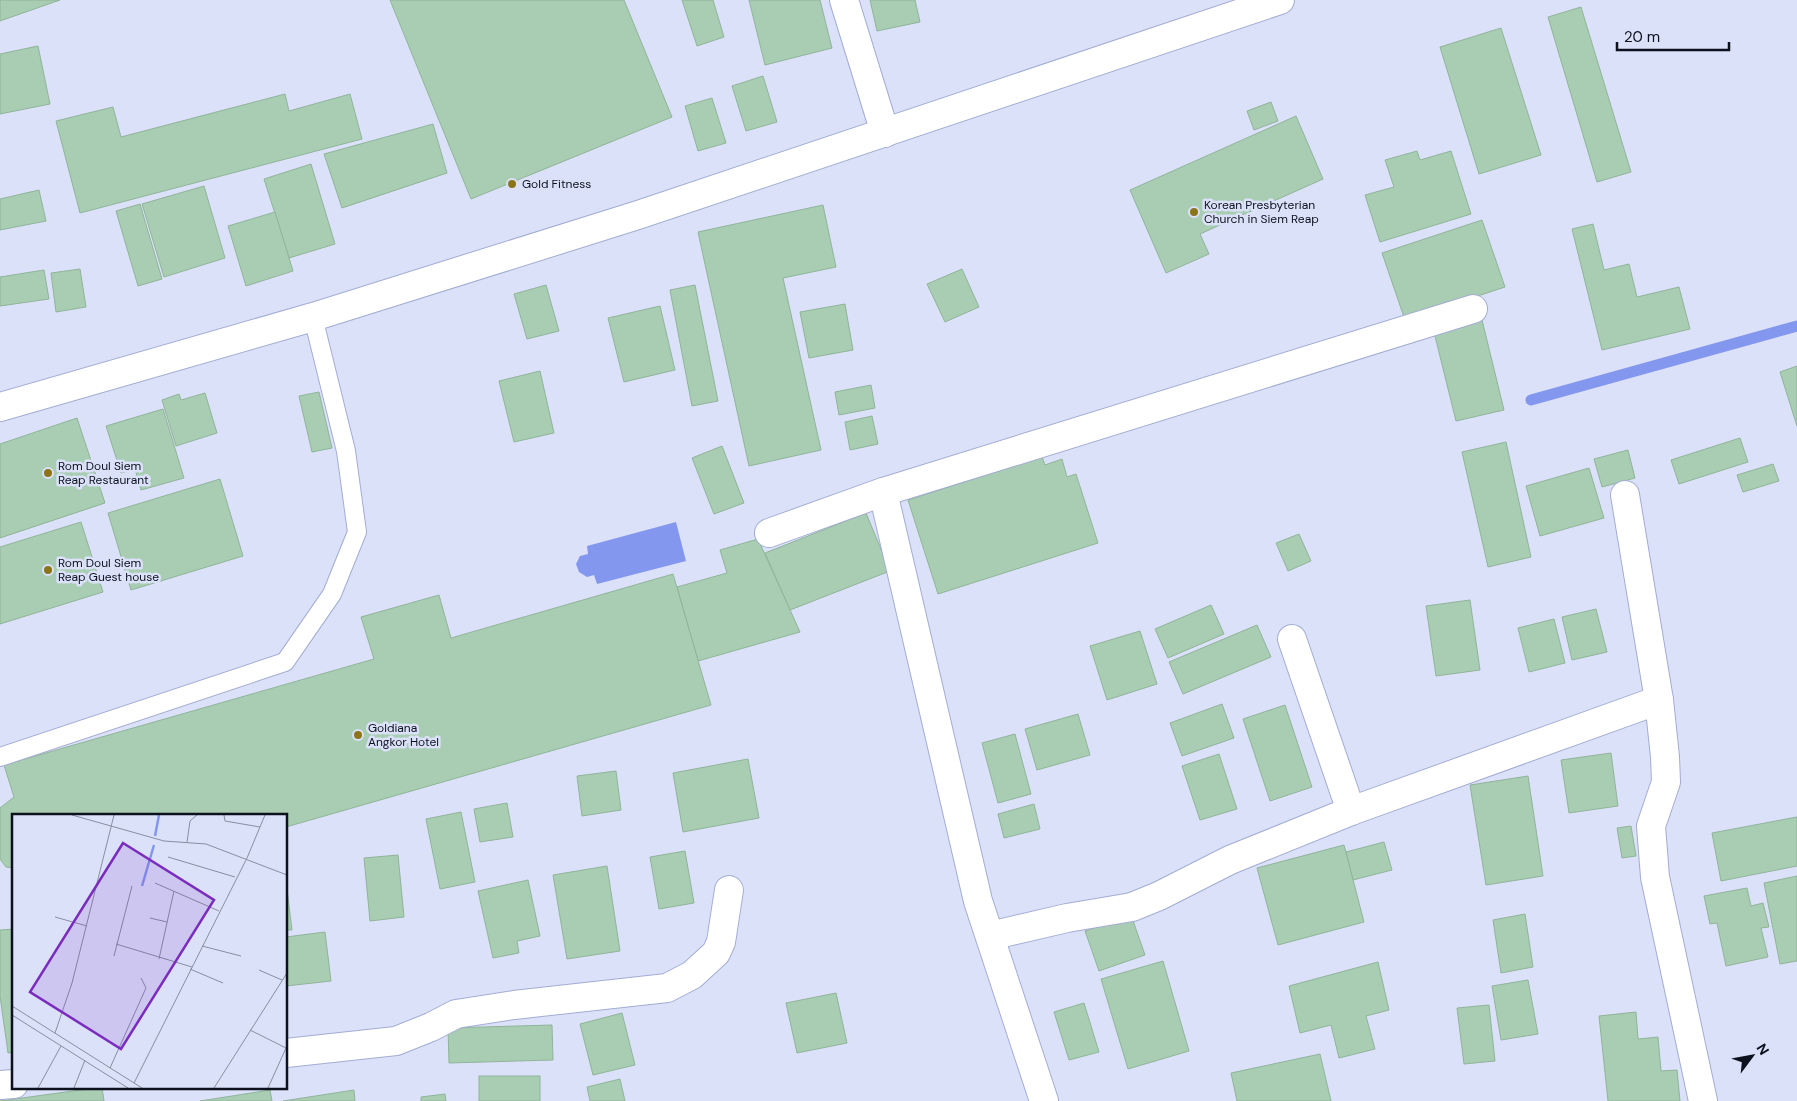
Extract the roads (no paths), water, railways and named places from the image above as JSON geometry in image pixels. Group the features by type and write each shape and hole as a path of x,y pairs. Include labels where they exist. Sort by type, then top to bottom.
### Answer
{"street":[{"path":"844,0 885,132"},
{"path":"0,407 313,317 638,215 1280,0"},
{"path":"768,533 883,492 1473,309"},
{"path":"883,492 976,891 1044,1101"},
{"path":"1625,495 1659,700 1666,782 1651,826 1654,869 1703,1101"},
{"path":"1292,638 1351,811"},
{"path":"990,936 1066,918 1132,907 1159,896 1230,860 1351,811 1659,700"},
{"path":"288,1053 396,1041 431,1027 456,1014 514,1004 667,988 692,975 716,953 721,942 729,890"}],"lane":[{"path":"0,757 285,662 290,655 332,594 357,532 346,451 313,317"}],"water":[{"path":"676,522 686,561 597,584 594,575 587,577 579,572 576,564 580,556 588,554 587,546"}],"waterway":[{"path":"1531,400 1797,326"}],"place":[{"name":"Gold Fitness","path":"512,184"},
{"name":"Korean Presbyterian Church in Siem Reap","path":"1194,212"},
{"name":"Rom Doul Siem Reap Restaurant","path":"48,473"},
{"name":"Rom Doul Siem Reap Guest house","path":"48,570"},
{"name":"Goldiana Angkor Hotel","path":"358,735"}]}
